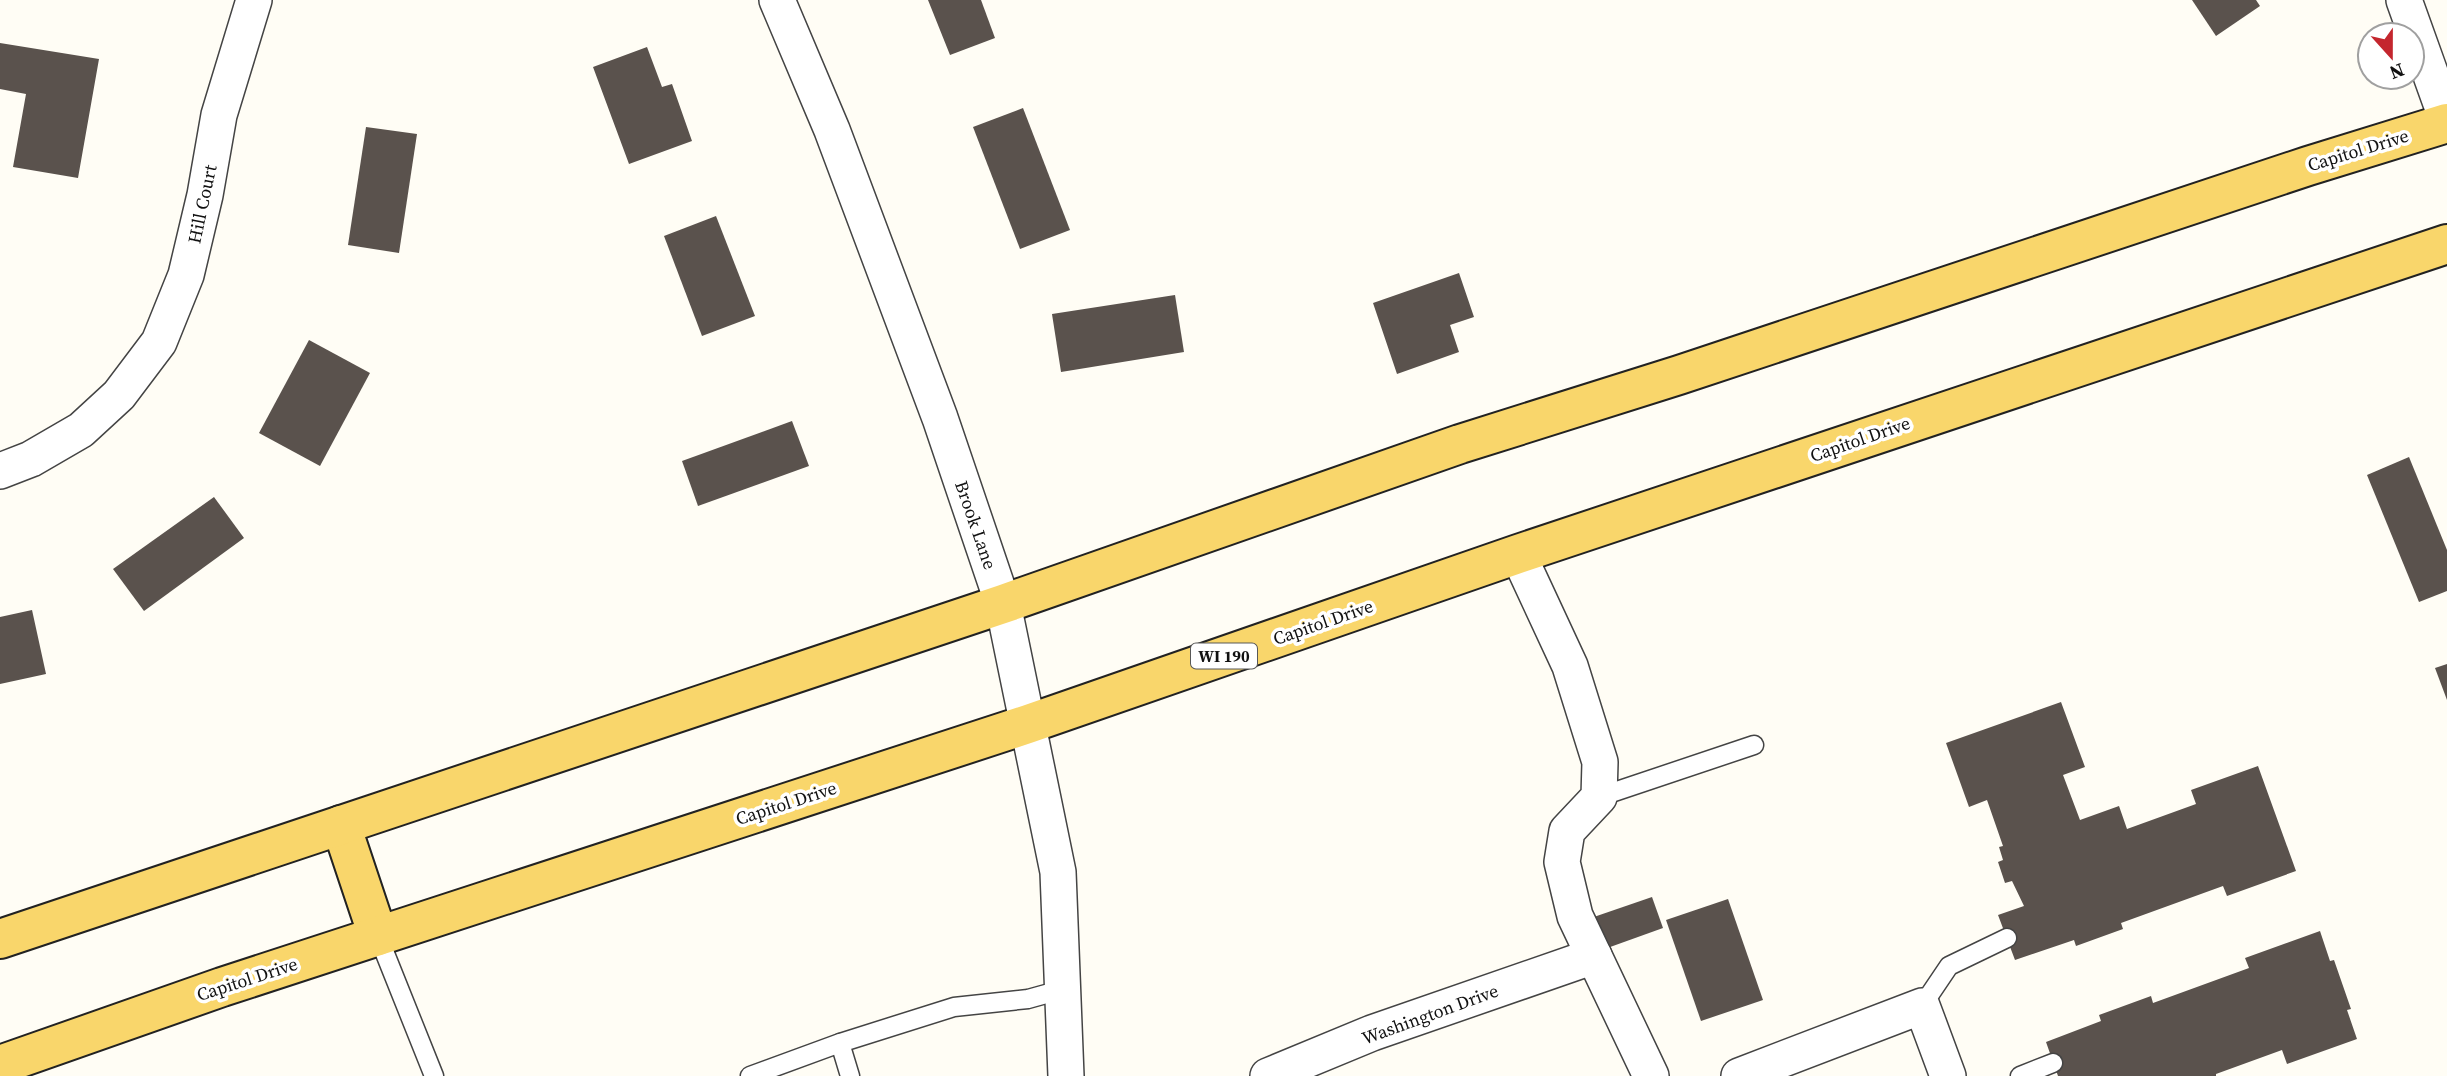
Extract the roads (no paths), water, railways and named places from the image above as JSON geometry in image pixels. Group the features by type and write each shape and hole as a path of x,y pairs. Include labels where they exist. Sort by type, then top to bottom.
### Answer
{"main road":[{"name":"Capitol Drive","path":"0,939 1003,604 1460,444 1679,375 2447,121"},
{"name":"Capitol Drive","path":"0,1065 222,987 1028,724 1518,554 2447,244"},
{"path":"341,825 378,936"}],"street":[{"name":"Hill Court","path":"0,471 31,459 81,430 119,395 159,342 186,275 205,195 219,114 254,0"},
{"name":"Brook Lane","path":"777,0 832,130 940,418 1003,604 1058,872 1066,1076"},
{"path":"2404,0 2447,121"},
{"path":"1518,554 1570,666 1600,762 1599,797 1567,831 1562,862 1575,916 1651,1076"},
{"name":"Washington Drive","path":"1268,1076 1372,1033 1594,956"},
{"path":"1739,1076 1922,1006 1948,1076"}],"lane":[{"path":"1599,797 1754,745"},
{"path":"378,936 434,1076"},
{"path":"1922,1006 1949,966 2007,938"},
{"path":"750,1076 840,1043 954,1007 1028,999 1063,989"},
{"path":"840,1043 851,1076"},
{"path":"2020,1076 2053,1063"}]}
